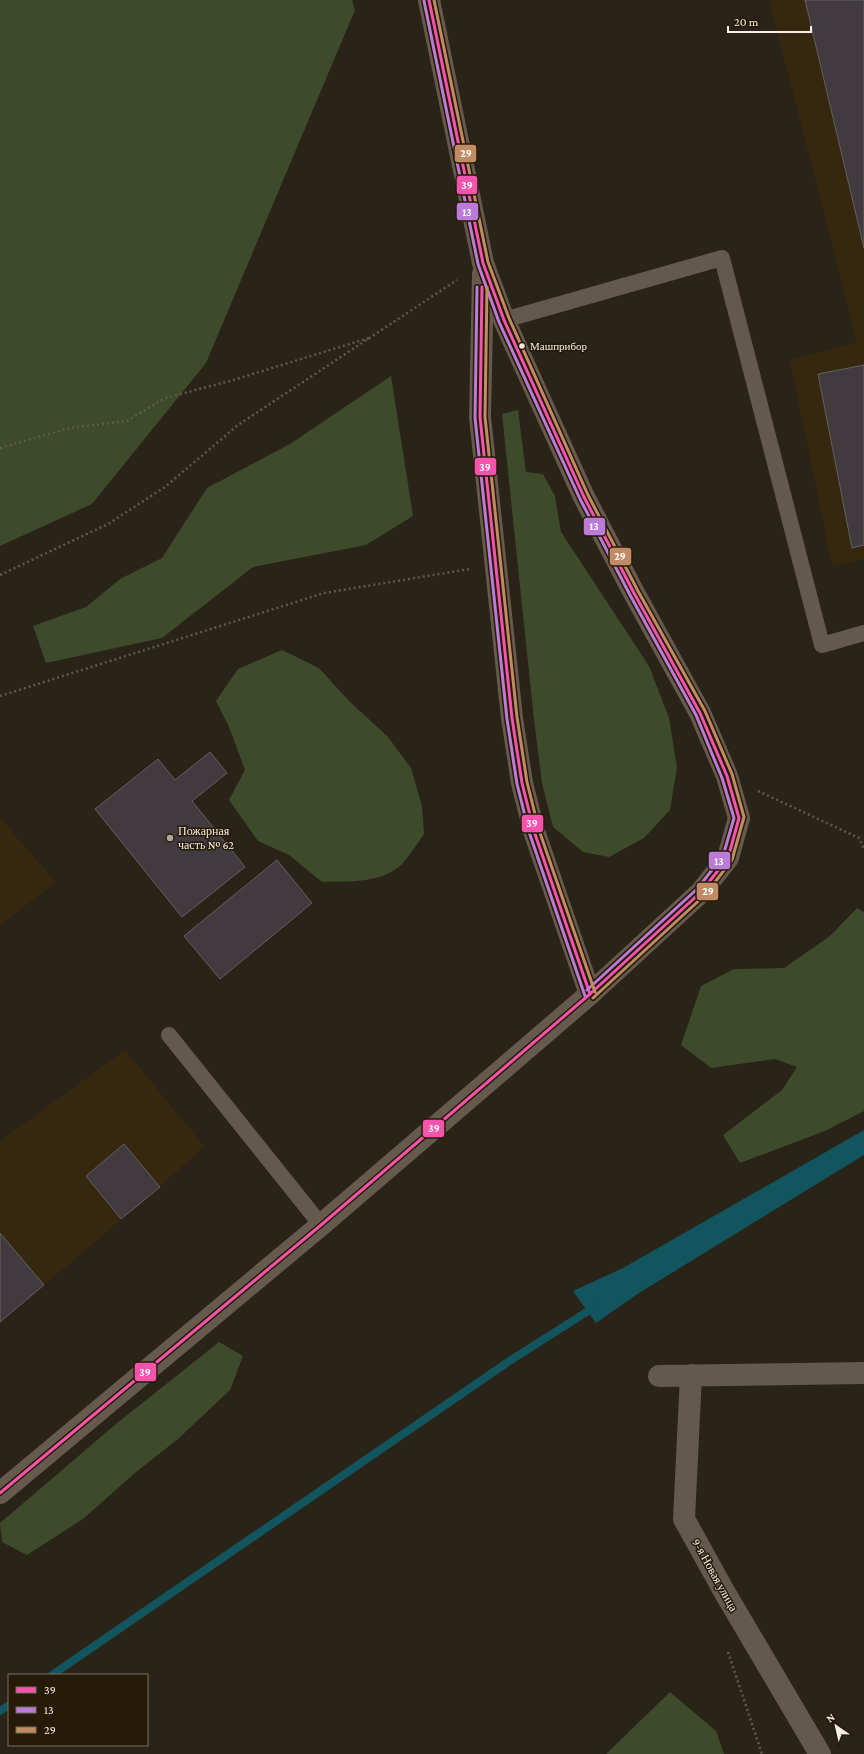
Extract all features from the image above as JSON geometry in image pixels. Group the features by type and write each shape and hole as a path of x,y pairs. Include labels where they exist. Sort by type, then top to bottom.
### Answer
{"street":[{"path":"0,1493 321,1225 590,994 701,892 728,858 739,818 727,776 700,713 634,593 584,497 504,320 483,263 429,0"},
{"path":"483,263 480,417 512,718 522,783 534,831 590,994"},
{"path":"659,1376 864,1373"},
{"name":"9-я Новая улица","path":"692,1376 684,1519 725,1593 820,1754"}],"lane":[{"path":"504,320 722,258 822,645 864,634"},
{"path":"169,1035 321,1225"}],"path":[{"path":"0,575 114,520 165,488 238,425 483,263"},
{"path":"0,448 70,428 127,421 165,398 230,381 373,336"},
{"path":"0,696 324,593 496,565"},
{"path":"727,776 859,838 864,849"}],"shaded area":[{"path":"769,0 864,0 864,559 832,566 790,360 857,342"},
{"path":"0,818 56,882 0,926"},
{"path":"125,1050 204,1146 160,1187 0,1322 0,1141"}],"green space":[{"path":"0,0 352,0 355,10 206,363 92,504 0,546"},
{"path":"391,376 413,516 366,545 253,567 162,638 46,663 33,626 86,607 120,579 162,558 207,488 290,444"},
{"path":"518,410 526,472 543,474 555,496 561,532 649,666 669,718 677,767 670,810 644,838 609,857 583,852 553,827 542,783 502,414"},
{"path":"282,650 319,668 350,702 388,737 411,768 422,806 424,834 402,864 385,875 364,880 322,882 289,855 258,841 229,800 245,770 229,727 216,701 238,669"},
{"path":"857,908 864,912 864,1111 825,1131 740,1163 723,1135 782,1090 797,1067 775,1059 711,1068 681,1045 701,986 734,969 784,968 830,936"},
{"path":"219,1342 243,1356 230,1390 178,1439 136,1472 83,1519 27,1555 2,1542 0,1523 116,1424"},
{"path":"670,1692 716,1731 724,1754 606,1754"}],"water":[{"path":"864,1130 864,1155 639,1293 596,1323 573,1291 623,1268"}],"building":[{"path":"805,0 864,0 864,248"},
{"path":"864,365 864,545 852,548 818,374"},
{"name":"Пожарная часть № 62","path":"210,752 227,773 192,801 245,867 182,917 95,809 158,759 175,780"},
{"path":"277,860 312,903 220,979 184,936"},
{"path":"124,1144 160,1187 121,1219 86,1176"},
{"path":"0,1233 44,1285 0,1322"}],"waterway":[{"path":"53,1674 508,1362 596,1306"},
{"path":"0,1711 8,1706"}],"transit line":[{"name":"39","path":"0,1493 321,1225 590,994 701,892 728,858 739,818 727,776 700,713 634,593 584,497 504,320 483,263 429,0"},
{"name":"29","path":"434,0 488,262 509,318 588,495 638,591 705,711 732,774 744,817 732,860 705,895 593,998"},
{"name":"13","path":"424,1 478,264 499,322 580,499 630,595 696,715 722,778 734,818 723,856 697,889 587,990"},
{"name":"13","path":"477,287 475,418 507,719 517,784 529,832 585,996"},
{"name":"39","path":"482,287 480,417 512,718 522,783 534,831 590,994"},
{"name":"29","path":"487,287 485,417 517,717 527,782 539,830 595,992"}],"place":[{"name":"Машприбор","path":"522,346"},
{"name":"Пожарная часть № 62","path":"170,838"}]}
